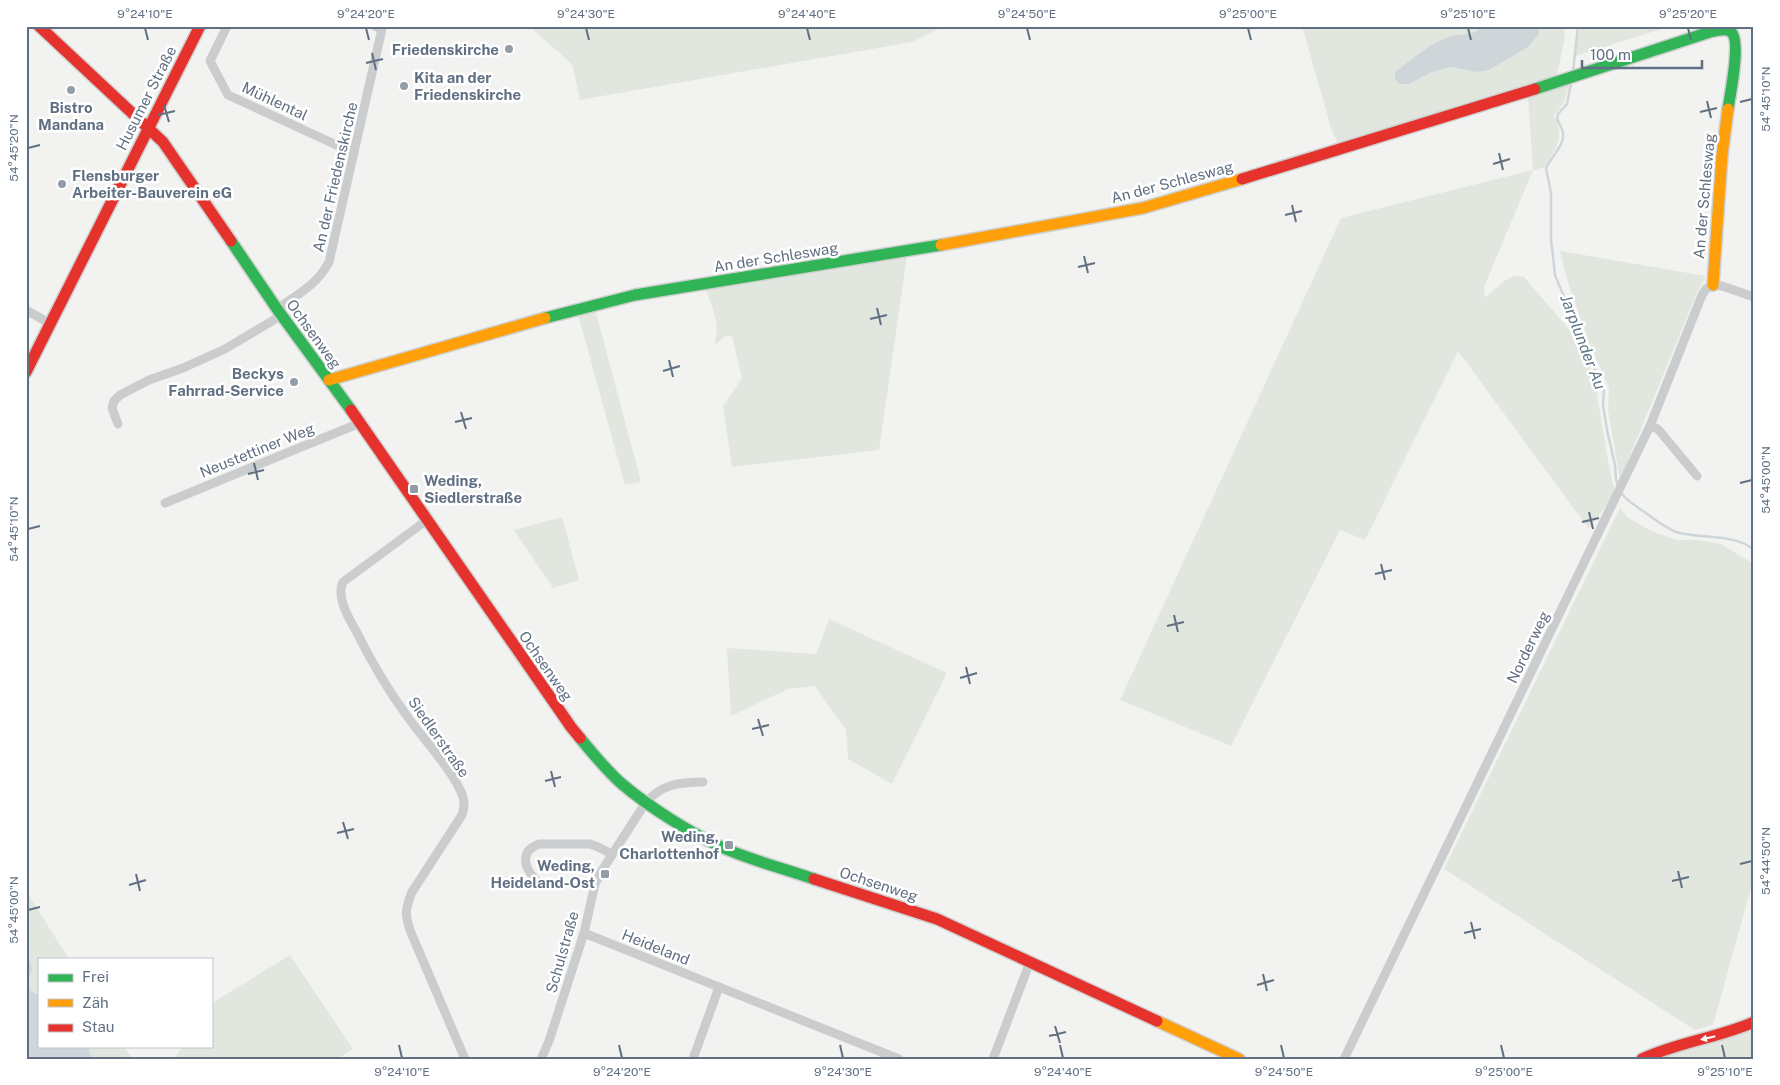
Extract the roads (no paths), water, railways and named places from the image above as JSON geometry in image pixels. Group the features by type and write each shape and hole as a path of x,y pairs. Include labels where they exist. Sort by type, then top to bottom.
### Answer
{"main road":[{"name":"Ochsenweg","path":"39,26 163,142 571,727 602,764 622,784 696,834 727,849 937,919 1239,1059"},
{"name":"Husumer Straße","path":"26,372 200,26"},
{"name":"An der Schleswag","path":"329,380 501,330 635,295 973,240 1143,208 1526,92 1710,32 1727,29 1735,36 1736,46 1722,155 1713,285"},
{"path":"1642,1059 1655,1052 1715,1037 1754,1022"}],"street":[{"name":"Mühlental","path":"227,26 210,61 228,95 343,148 354,151"},
{"name":"An der Friedenskirche","path":"118,424 112,408 114,400 120,395 149,380 225,349 280,312 315,283 324,272 330,262 379,28"},
{"path":"1713,285 1722,286 1754,297"},
{"name":"Norderweg","path":"1344,1059 1650,426 1702,295 1706,289 1713,285"},
{"path":"26,310 50,324"},
{"name":"Neustettiner Weg","path":"164,503 360,423"},
{"path":"1650,426 1658,429 1697,476"},
{"name":"Siedlerstraße","path":"427,520 343,582 340,588 347,615 372,664 457,784 464,799 465,805 462,815 412,892 405,916 465,1059"},
{"name":"Schulstraße","path":"542,1059 550,1041 584,933 595,884 601,872 646,802 654,793 670,785 682,782 704,782"},
{"path":"536,880 530,874 526,857 527,851 539,844 590,844 612,854"},
{"name":"Heideland","path":"584,933 899,1059"},
{"path":"993,1059 1030,962"},
{"path":"693,1059 719,987"}],"waterway":[{"name":"Jarplunder Au","path":"1573,72 1578,26"},
{"name":"Jarplunder Au","path":"1571,83 1567,104 1558,114 1557,119 1563,132 1562,142 1546,168 1551,193 1551,239 1555,275 1604,388 1603,405 1618,486"},
{"name":"Jarplunder Au","path":"1620,491 1631,502 1659,523 1676,532 1737,541 1754,550"}],"place":[{"name":"Friedenskirche","path":"509,49"},
{"name":"Kita an der Friedenskirche","path":"404,86"},
{"name":"Bistro Mandana","path":"71,90"},
{"name":"Flensburger Arbeiter-Bauverein eG","path":"62,184"},
{"name":"Beckys Fahrrad-Service","path":"294,382"},
{"name":"Weding, Siedlerstraße","path":"414,489"},
{"name":"Weding, Charlottenhof","path":"729,845"},
{"name":"Weding, Heideland-Ost","path":"605,874"}]}
